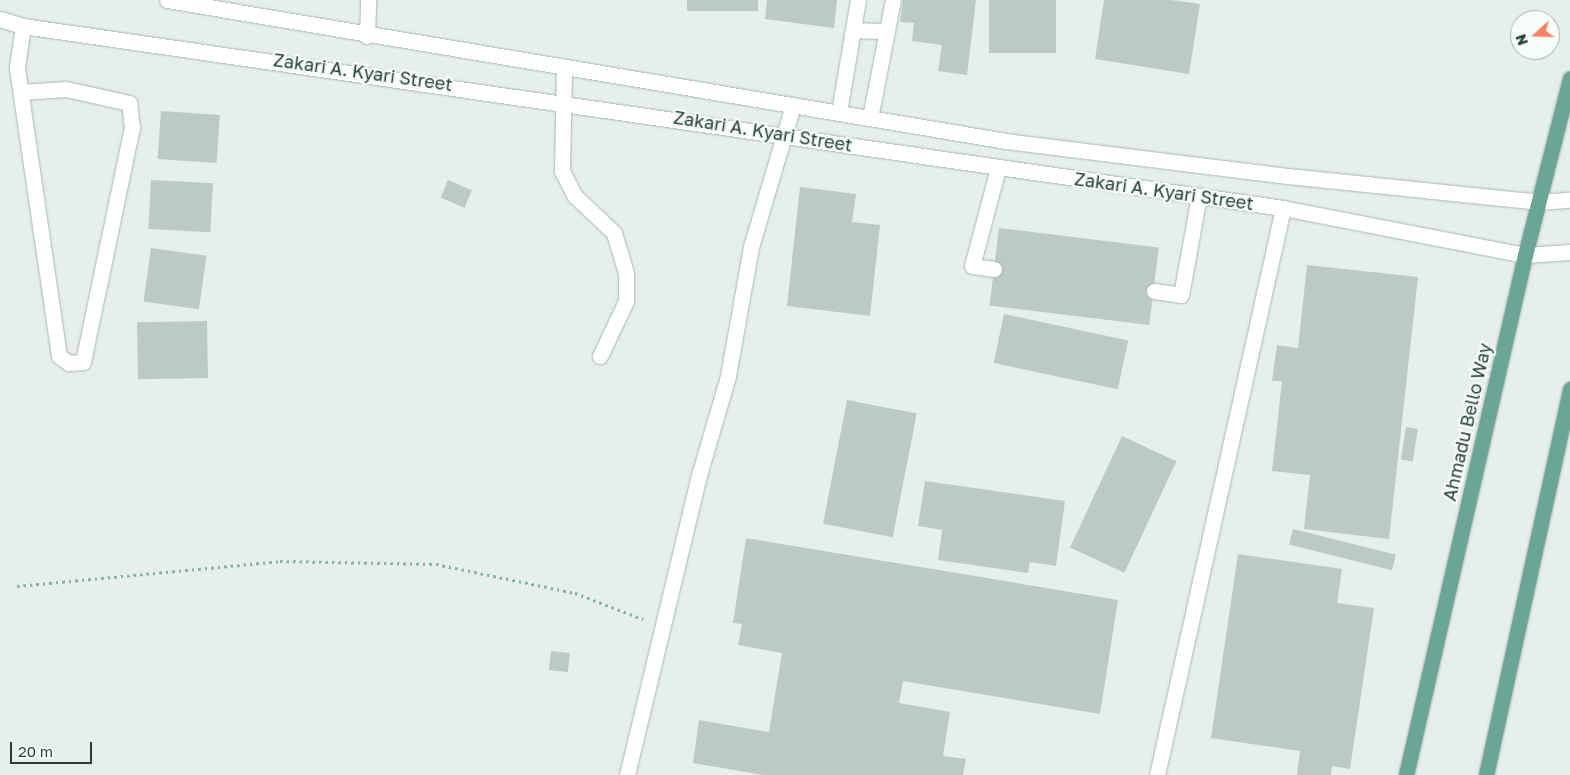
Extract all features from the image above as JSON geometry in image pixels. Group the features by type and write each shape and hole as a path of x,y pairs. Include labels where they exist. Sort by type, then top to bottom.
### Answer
{"main road":[{"name":"Ahmadu Bello Way","path":"1406,775 1525,255 1570,79"},
{"path":"1486,775 1570,389"}],"street":[{"name":"Zakari A. Kyari Street","path":"167,0 367,36 793,104 1006,141 1538,202 1570,200"},
{"path":"367,36 368,0"},
{"path":"839,112 858,0"},
{"path":"870,118 893,0"},
{"name":"Zakari A. Kyari Street","path":"0,19 23,26 563,101 784,133 998,168 1283,208 1525,255 1570,252"},
{"path":"21,92 66,89 129,103 132,127 83,362 69,363 59,356 21,92 18,67 23,26"},
{"path":"853,30 887,31"},
{"path":"564,67 562,171 575,196 614,233 626,273 626,301 600,356"},
{"path":"627,775 662,626 728,376 751,247 793,104"},
{"path":"994,269 972,266 998,168"},
{"path":"1154,291 1181,295 1199,196"},
{"path":"1157,775 1283,208"}],"path":[{"path":"17,586 280,561 436,564 575,593 662,626"}],"building":[{"path":"687,0 758,0 758,11 687,11"},
{"path":"767,0 837,0 834,28 765,19"},
{"path":"903,0 976,0 967,75 938,71 942,45 912,41 914,23 900,22"},
{"path":"989,0 1056,0 1056,53 989,53"},
{"path":"1104,0 1171,0 1200,4 1189,74 1095,59"},
{"path":"161,111 220,115 217,163 158,159"},
{"path":"151,180 213,183 210,232 148,229"},
{"path":"448,180 472,190 465,208 441,197"},
{"path":"800,187 856,194 852,222 880,225 870,316 787,306"},
{"path":"999,228 1159,248 1149,325 989,305"},
{"path":"151,248 206,256 199,309 143,301"},
{"path":"1307,265 1418,277 1389,539 1304,529 1310,475 1272,471 1282,381 1272,381 1277,345 1298,348"},
{"path":"1004,314 1128,340 1118,389 994,363"},
{"path":"207,321 208,378 138,379 137,322"},
{"path":"847,400 917,414 893,537 823,524"},
{"path":"1406,427 1418,429 1413,461 1401,460"},
{"path":"1122,436 1176,461 1124,573 1070,547"},
{"path":"925,481 1065,501 1056,566 1030,562 1028,573 938,560 942,530 918,526"},
{"path":"1293,529 1396,555 1392,570 1289,545"},
{"path":"746,538 1118,600 1100,714 903,681 899,703 950,712 943,756 966,759 963,775 763,775 693,763 699,720 769,732 782,653 738,645 742,624 733,623"},
{"path":"1238,554 1342,569 1337,603 1374,608 1350,769 1332,766 1331,775 1297,775 1300,751 1211,738"},
{"path":"551,651 570,653 568,672 549,670"}]}
